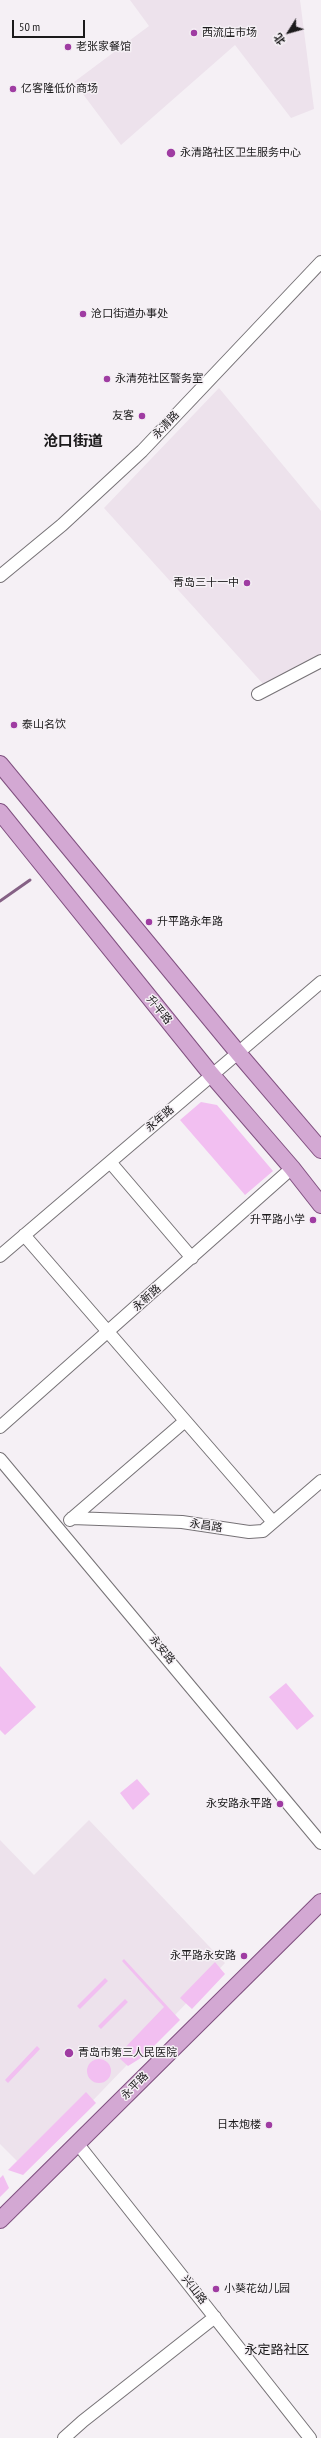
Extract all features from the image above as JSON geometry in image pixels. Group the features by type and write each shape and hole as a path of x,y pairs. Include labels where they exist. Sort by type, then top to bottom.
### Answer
{"main road":[{"path":"0,764 238,1054 321,1150"},
{"name":"升平路","path":"0,812 212,1074 292,1168 321,1205"},
{"name":"永平路","path":"0,2220 321,1902"}],"street":[{"name":"永清路","path":"0,576 62,525 142,452 321,262"},
{"path":"258,694 321,661"},
{"name":"永年路","path":"0,1256 321,982"},
{"path":"110,1162 192,1258"},
{"name":"永新路","path":"0,1427 292,1168"},
{"path":"24,1235 273,1522"},
{"path":"60,1528 185,1421"},
{"name":"永安路","path":"0,1459 60,1528 321,1843"},
{"name":"永昌路","path":"72,1518 182,1522 249,1532 263,1531 321,1481"},
{"name":"兴山路","path":"77,2143 310,2438"},
{"path":"64,2438 83,2421 215,2317"}],"shaded area":[{"path":"130,0 300,0 314,109 291,118 235,45 121,145 74,82 149,26"},
{"name":"青岛三十一中","path":"219,388 321,511 321,656 264,685 104,508"},
{"path":"201,1102 217,1105 273,1171 245,1195 180,1120"},
{"path":"0,1666 36,1707 5,1735 0,1730"},
{"path":"286,1683 314,1716 297,1730 269,1697"},
{"path":"137,1779 150,1794 133,1810 120,1793"},
{"name":"青岛市第三人民医院","path":"89,1820 225,1963 26,2170 0,2144 0,1840 34,1875"},
{"path":"124,1959 180,2020 144,2056 128,2066 117,2056 164,2007 122,1961"},
{"path":"215,1962 225,1974 192,2009 180,1998"},
{"path":"105,1978 108,1981 80,2009 77,2006"},
{"path":"125,1999 128,2002 101,2029 98,2026"},
{"path":"37,2046 40,2049 8,2083 5,2080"},
{"path":"99,2059 107,2063 111,2071 107,2079 99,2083 91,2079 87,2071 91,2063"},
{"path":"86,2092 96,2103 23,2175 8,2170"},
{"path":"3,2175 9,2188 0,2197 0,2178"}],"waterway":[{"path":"0,901 30,880"}],"place":[{"name":"西流庄市场","path":"194,33"},
{"name":"老张家餐馆","path":"68,47"},
{"name":"亿客隆低价商场","path":"13,89"},
{"name":"永清路社区卫生服务中心","path":"171,153"},
{"name":"沧口街道办事处","path":"83,314"},
{"name":"永清苑社区警务室","path":"107,379"},
{"name":"友客","path":"142,416"},
{"name":"青岛三十一中","path":"247,583"},
{"name":"泰山名饮","path":"14,725"},
{"name":"升平路永年路","path":"149,922"},
{"name":"升平路小学","path":"313,1220"},
{"name":"永安路永平路","path":"280,1804"},
{"name":"永平路永安路","path":"244,1956"},
{"name":"青岛市第三人民医院","path":"69,2053"},
{"name":"日本炮楼","path":"269,2125"},
{"name":"小葵花幼儿园","path":"216,2289"}],"district":[{"name":"沧口街道","path":"73,442"},
{"name":"永定路社区","path":"277,2350"}]}
